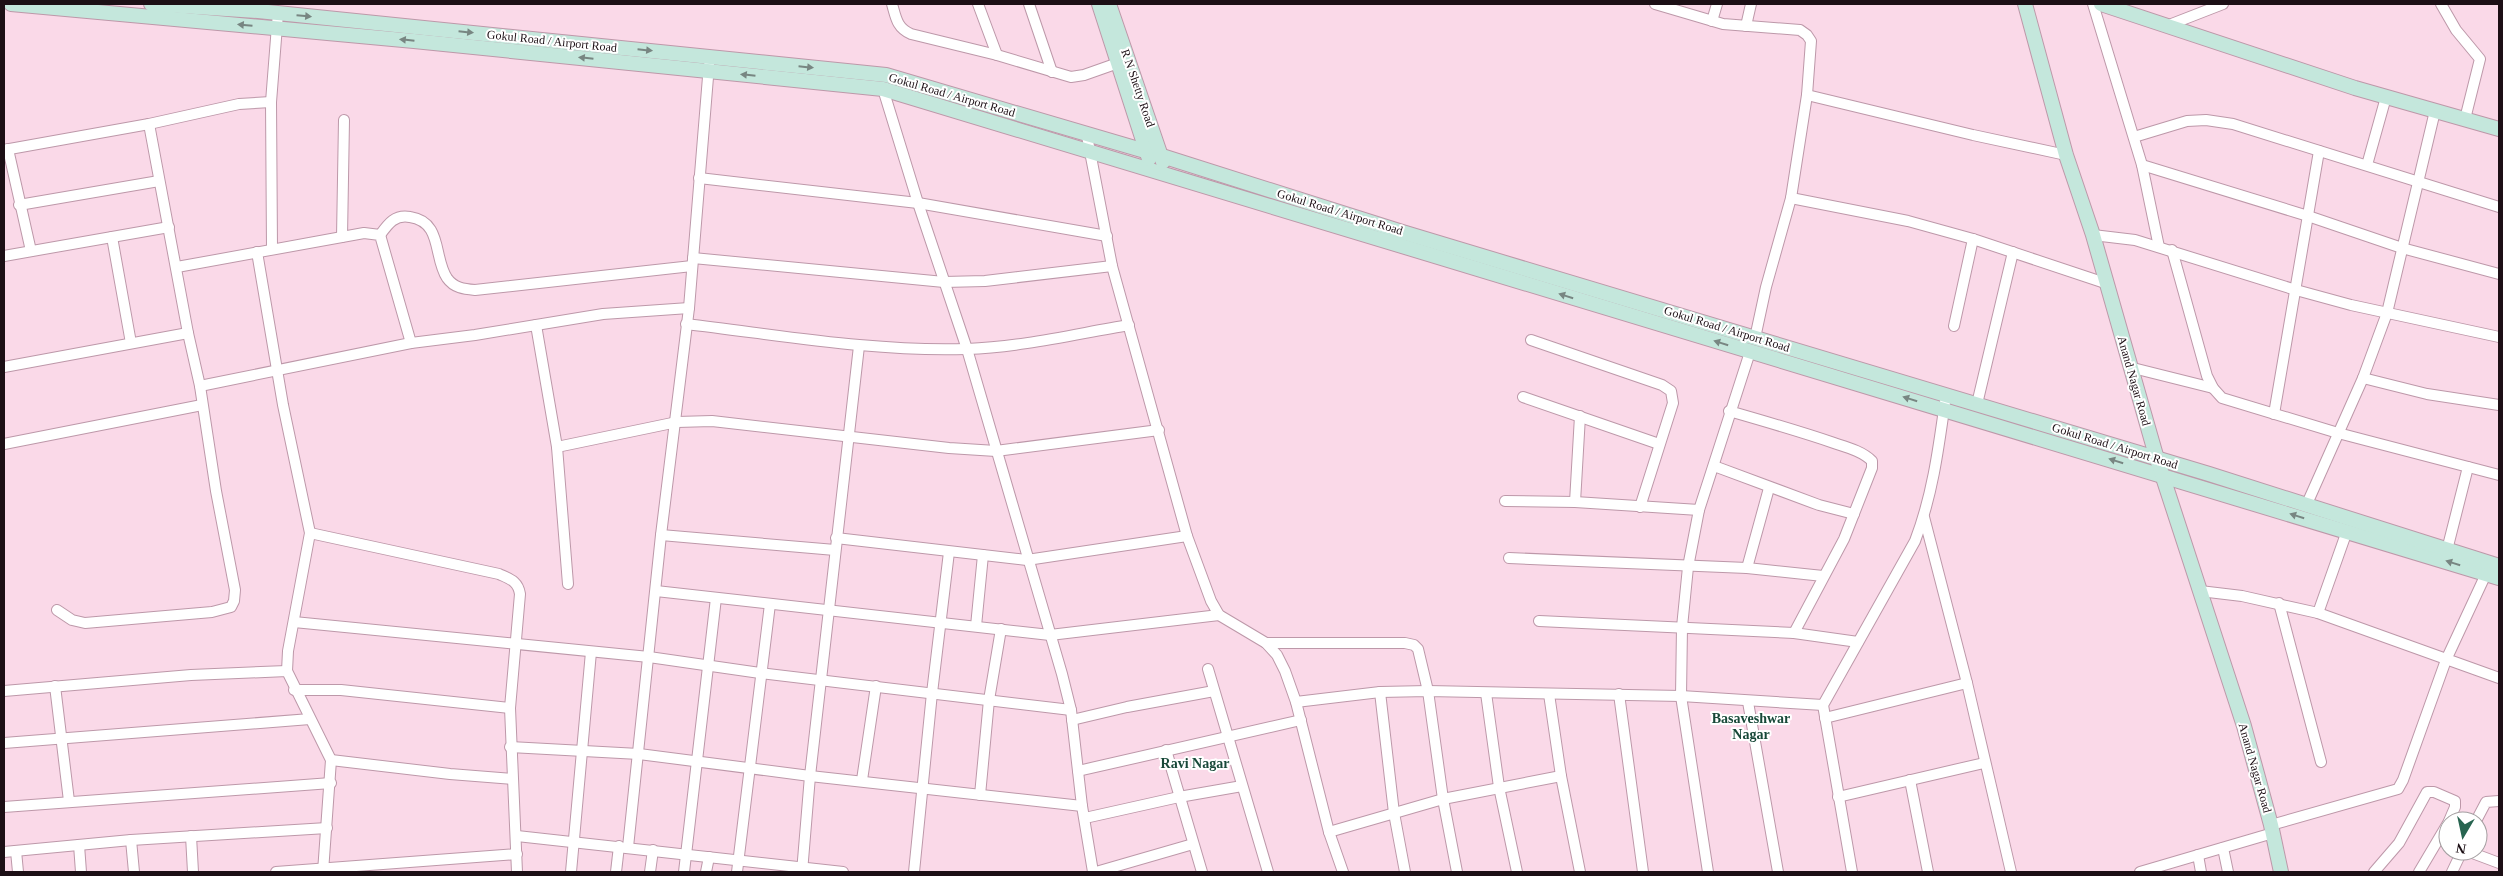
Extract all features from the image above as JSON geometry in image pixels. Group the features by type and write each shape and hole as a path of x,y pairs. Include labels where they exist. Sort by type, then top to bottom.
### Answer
{"main road":[{"name":"Gokul Road / Airport Road","path":"12,4 278,13 886,75 1087,136 1162,156 1402,232 1755,338 2163,476 2496,574"},
{"name":"Gokul Road / Airport Road","path":"151,4 217,12 276,28 883,89 1750,352 1945,402 1977,404 2447,550 2496,574"},
{"name":"R N Shetty Road","path":"1099,4 1162,156 1165,174"},
{"name":"R N Shetty Road","path":"1109,4 1151,169"},
{"name":"Anand Nagar Road","path":"2025,4 2066,155 2093,236 2157,459 2244,726 2272,829 2281,872"},
{"path":"2100,4 2386,97 2499,129"}],"street":[{"path":"892,4 897,22 905,32 1077,77 1125,70"},
{"path":"978,4 997,55"},
{"path":"1029,4 1052,72"},
{"path":"1655,4 1712,22 1791,29 1808,35 1811,41 1807,95 1791,198 1766,287 1755,338"},
{"path":"1712,22 1716,4"},
{"path":"1746,26 1752,4"},
{"path":"2093,4 2142,166 2159,246"},
{"path":"2169,25 2223,4"},
{"path":"2441,4 2456,30 2480,59 2465,119"},
{"path":"272,249 271,102 278,13"},
{"path":"616,872 623,847 639,754 661,535 677,422 689,308 708,70 711,56"},
{"path":"883,89 918,203 968,349 1072,715 1082,806 1094,872 1193,844"},
{"path":"1807,95 1973,136 2066,155"},
{"path":"2367,165 2386,97"},
{"path":"31,251 6,150 149,124 239,104 271,102"},
{"path":"2306,506 2363,378 2387,313 2435,111"},
{"path":"342,237 344,120"},
{"path":"2134,137 2187,121 2206,120 2233,124 2499,207"},
{"path":"57,610 72,620 85,623 212,612 231,607 234,601 235,590 200,386 188,334 149,124"},
{"path":"1087,136 1112,266 1188,536 1211,601 1219,615 1266,643 1277,655 1296,702 1329,832 1343,872"},
{"path":"2274,414 2319,150"},
{"path":"2142,166 2308,216 2402,248 2499,274"},
{"path":"699,178 918,203 1107,236"},
{"path":"19,205 159,181"},
{"path":"1791,198 1908,221 1973,239 2105,283"},
{"path":"380,235 390,221 404,216 419,218 433,231 447,277 454,285 475,290 692,262 944,282 985,281 1112,266"},
{"path":"4,256 168,227"},
{"path":"177,267 364,233 380,235"},
{"path":"380,235 411,343"},
{"path":"2093,236 2135,240 2296,290 2387,313 2499,337"},
{"path":"112,237 131,344"},
{"path":"1954,326 1973,239"},
{"path":"2172,250 2206,376 2222,398 2338,434 2499,475"},
{"path":"257,252 277,370 310,533 288,651 287,672 294,690 331,760 331,782 323,870"},
{"path":"1977,404 2013,252"},
{"path":"200,386 411,343 603,314 689,308"},
{"path":"686,324 858,346 968,349 1015,346 1129,325"},
{"path":"536,325 557,447 568,584"},
{"path":"4,367 188,334"},
{"path":"1531,340 1662,385 1670,391 1673,403 1640,507"},
{"path":"802,870 810,776 858,346"},
{"path":"1708,872 1681,696 1682,627 1688,567 1699,510 1714,466 1729,411 1750,352"},
{"path":"2130,366 2213,388"},
{"path":"2363,378 2427,394 2499,405"},
{"path":"1523,397 1659,444"},
{"path":"1852,872 1823,705 1915,541 1924,517 1938,456 1945,402"},
{"path":"4,444 202,406"},
{"path":"1729,411 1787,426 1868,456 1872,461 1872,468 1841,545 1794,632"},
{"path":"1575,502 1580,416"},
{"path":"557,447 677,422 712,421 949,448 996,451 1159,430"},
{"path":"1714,466 1819,506 1854,514"},
{"path":"2447,550 2468,467"},
{"path":"1747,568 1770,488"},
{"path":"1505,501 1575,502 1699,510"},
{"path":"1924,517 1967,683 1984,763 2011,872"},
{"path":"2318,613 2348,531"},
{"path":"310,533 466,566 514,581 519,587 520,594 510,708 510,747 517,836 517,872"},
{"path":"661,535 835,550"},
{"path":"836,538 1027,560 1188,536"},
{"path":"914,872 932,693 949,552"},
{"path":"976,626 983,555"},
{"path":"1510,558 1747,568 1823,576"},
{"path":"2140,872 2174,867 2198,855 2223,848 2272,829 2398,789 2404,780 2446,660 2496,574"},
{"path":"656,591 1050,635 1219,615"},
{"path":"2200,591 2242,596 2318,613 2499,678"},
{"path":"684,872 716,598"},
{"path":"2279,603 2321,762"},
{"path":"737,872 748,768 770,604"},
{"path":"1539,620 1794,632 1858,642"},
{"path":"294,622 650,657 760,673 989,700 1072,715 1214,691"},
{"path":"980,795 989,700 1001,629"},
{"path":"1266,643 1404,643 1414,645 1418,649 1428,690 1443,800 1457,872"},
{"path":"571,872 591,652"},
{"path":"1208,669 1226,736 1268,872"},
{"path":"4,691 191,675 287,672"},
{"path":"1825,718 1967,683"},
{"path":"55,686 69,800"},
{"path":"862,780 876,686"},
{"path":"294,690 341,690 510,708"},
{"path":"1296,702 1380,692 1428,690 1486,693 1681,696 1748,702 1823,705"},
{"path":"1380,692 1394,813 1406,872"},
{"path":"1486,693 1499,787 1517,872"},
{"path":"1549,694 1560,776 1580,872"},
{"path":"1619,694 1643,872"},
{"path":"1748,702 1778,872"},
{"path":"4,743 310,719"},
{"path":"1078,772 1301,720"},
{"path":"510,747 583,749 639,754 810,776 862,780 1082,806"},
{"path":"1166,750 1202,872"},
{"path":"331,760 450,774 512,779"},
{"path":"1838,797 1984,763"},
{"path":"1329,832 1443,800 1560,776"},
{"path":"1910,780 1928,872"},
{"path":"4,807 69,800 331,782"},
{"path":"1085,818 1179,796 1242,786"},
{"path":"2374,872 2399,844 2427,792 2434,792 2455,801 2453,811"},
{"path":"2481,811 2486,802 2499,801"},
{"path":"4,852 131,840 327,828"},
{"path":"191,836 193,872"},
{"path":"517,836 708,856 802,870 843,872"},
{"path":"131,840 134,872"},
{"path":"2420,872 2438,841"},
{"path":"78,845 81,872"},
{"path":"2223,848 2228,872"},
{"path":"650,872 653,850"},
{"path":"16,851 18,872"},
{"path":"276,872 323,870 517,854"},
{"path":"2198,855 2202,872"},
{"path":"706,872 708,856"}],"district":[{"name":"Basaveshwar Nagar","path":"1751,726"},
{"name":"Ravi Nagar","path":"1195,763"}]}
